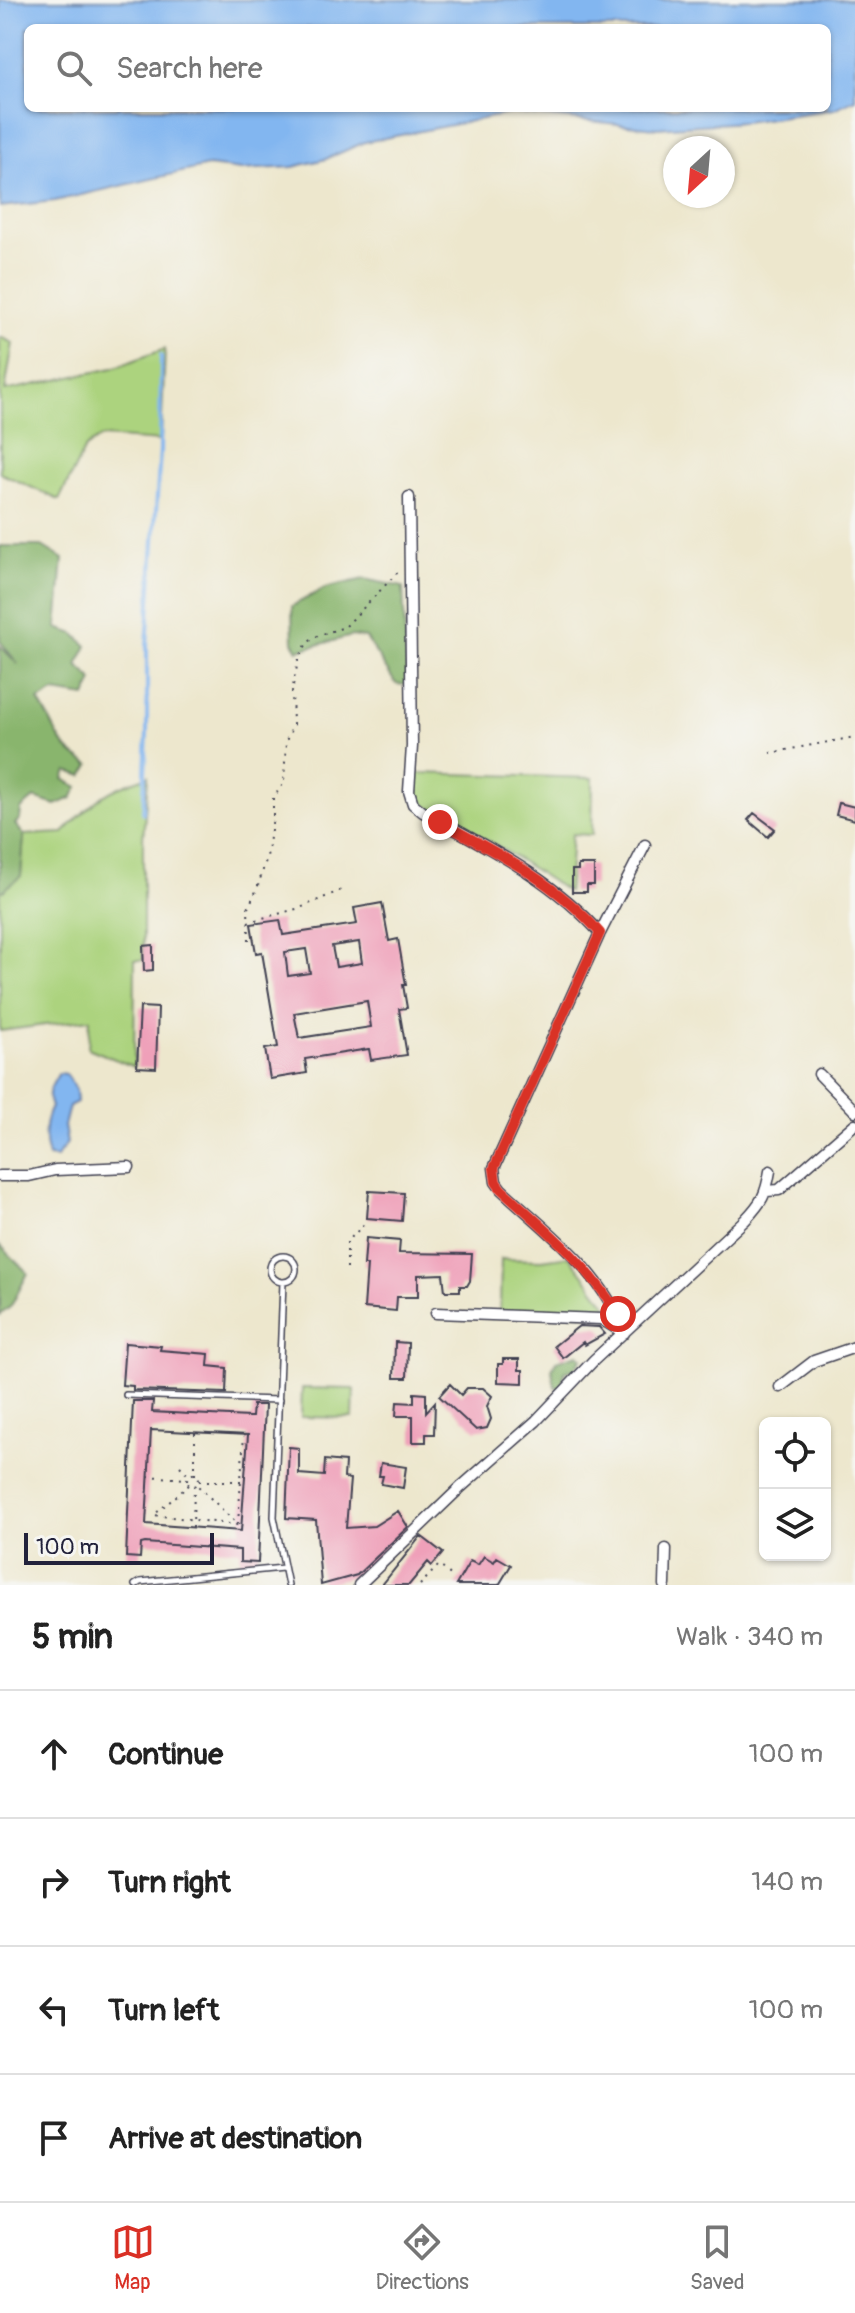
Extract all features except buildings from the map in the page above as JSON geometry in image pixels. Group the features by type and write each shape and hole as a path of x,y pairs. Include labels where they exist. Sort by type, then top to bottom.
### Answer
{"street":[{"path":"409,497 412,746 409,791 413,804 516,865 579,911 600,933"},
{"path":"624,1333 618,1314 588,1272 535,1217 501,1189 496,1182 494,1168 600,933 645,845"},
{"path":"819,1074 855,1111"},
{"path":"767,1191 779,1190 855,1124"},
{"path":"0,1176 129,1167"},
{"path":"359,1585 461,1487 536,1421 594,1360 721,1244 757,1207 767,1191 770,1171"},
{"path":"436,1313 601,1319 624,1333"},
{"path":"780,1387 814,1361 855,1347"},
{"path":"665,1585 666,1549"}],"lane":[{"path":"285,1256 293,1261 296,1270 292,1278 283,1282 274,1278 270,1270 272,1261 285,1256"},
{"path":"283,1282 274,1517 288,1585"},
{"path":"126,1395 279,1400"},
{"path":"135,1585 153,1580 283,1568"}],"path":[{"path":"249,940 248,908 267,857 273,798 284,783 286,741 293,725 292,692 298,661 307,643 319,635 345,627 399,571"},
{"path":"770,753 855,737"},
{"path":"247,922 300,908 346,888"},
{"path":"347,1268 347,1242 367,1221"},
{"path":"193,1527 197,1484 195,1432"},
{"path":"238,1525 244,1435"},
{"path":"180,1466 189,1485"},
{"path":"148,1476 188,1478 195,1475"},
{"path":"238,1525 154,1515 189,1485 243,1481"},
{"path":"197,1484 238,1525"},
{"path":"420,1585 439,1565 454,1578"}],"green space":[{"path":"0,337 13,343 5,391 113,368 165,349 161,441 101,437 85,448 59,500 0,473"},
{"path":"0,546 42,546 63,559 57,628 75,634 87,646 77,665 93,680 86,697 54,692 39,701 64,745 90,765 83,776 67,771 64,779 78,787 72,798 56,805 34,798 21,809 20,819 15,824 24,835 21,876 3,891 0,891 0,646 18,664 0,641"},
{"path":"364,579 403,587 407,685 396,684 366,638 352,636 298,650 293,642 292,606 325,588"},
{"path":"416,773 593,778 592,835 572,834 568,892 501,848 415,799"},
{"path":"148,776 143,839 143,960 135,960 134,1067 88,1048 90,1019 0,1031 0,891 21,876 24,835 63,833 101,798"},
{"path":"0,1245 28,1273 11,1306 0,1315"},
{"path":"569,1256 615,1316 614,1321 598,1314 500,1311 501,1259 542,1260"},
{"path":"578,1354 582,1358 573,1370 564,1371 560,1388 555,1387 552,1369 556,1361"},
{"path":"302,1388 354,1389 353,1418 301,1417"}],"water":[{"path":"0,0 855,0 855,99 831,109 831,24 24,24 24,112 813,112 743,122 656,128 512,113 365,142 326,159 293,167 241,170 208,166 55,201 0,207"},
{"path":"59,1073 66,1074 76,1089 77,1102 69,1106 64,1126 67,1143 56,1158 48,1157 45,1132 51,1107 49,1093"}],"waterway":[{"path":"143,813 147,646 160,451 161,356"}],"route":[{"path":"440,822 516,865 579,911 600,933 494,1168 496,1182 501,1189 563,1245 608,1297 618,1314"}]}
